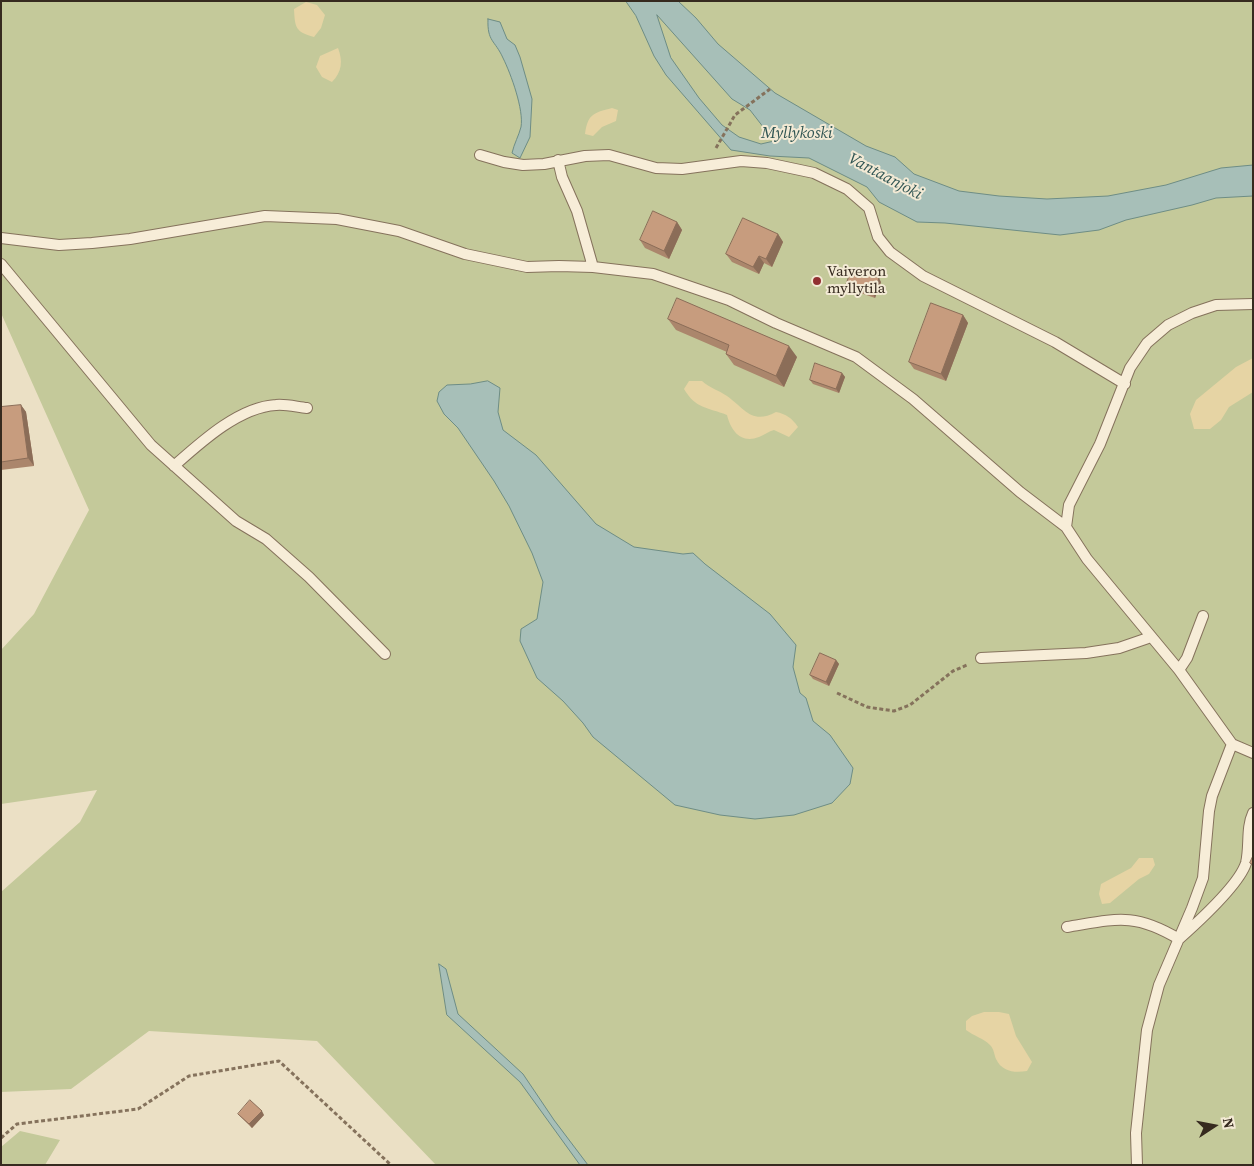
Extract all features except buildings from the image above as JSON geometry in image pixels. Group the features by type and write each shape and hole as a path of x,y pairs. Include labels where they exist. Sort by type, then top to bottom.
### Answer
{"lane":[{"path":"480,155 504,162 523,164 544,164 585,156 609,155 656,168 682,169 741,161 767,163 814,173 847,189 869,208 878,237 890,252 923,276 1055,342 1125,384"},
{"path":"558,160 562,177 577,211 593,267"},
{"path":"1,238 59,245 92,243 130,239 265,216 328,218 399,231 465,254 527,267 593,267 653,274 729,300 776,323 856,357 913,399 1020,492 1066,527 1087,559 1179,670 1232,744 1253,753"},
{"path":"1,264 151,445 236,521 266,539 309,577 385,654"},
{"path":"1066,527 1070,504 1100,444 1130,368 1146,343 1168,325 1192,313 1216,305 1253,304"},
{"path":"174,466 218,429 254,409 276,404 307,408"},
{"path":"1179,670 1186,658 1203,616"},
{"path":"981,658 1086,653 1120,648 1151,637"},
{"path":"1137,1165 1136,1134 1147,1030 1159,985 1203,878 1208,811 1232,744"},
{"path":"1179,938 1203,918 1239,877 1246,864 1249,830 1253,813"},
{"path":"1067,927 1116,919 1139,921 1160,928 1179,938"}],"path":[{"path":"713,153 740,111 770,89"},
{"path":"837,693 867,707 894,711 910,705 953,671 981,658"},
{"path":"1,1138 17,1124 138,1109 189,1076 279,1061 391,1165"}],"green space":[{"path":"1,1 1253,1 1253,1165 436,1165 317,1041 149,1031 71,1089 1,1092 1,892 80,822 97,790 1,804 1,650 34,614 89,510 1,313"},
{"path":"20,1131 60,1140 45,1165 1,1165 1,1147"}],"sand":[{"path":"306,2 317,5 325,15 321,28 314,37 300,31 295,20 294,9"},
{"path":"338,48 341,66 332,82 322,77 316,67 320,56"},
{"path":"612,108 618,110 616,121 602,127 593,136 585,134 592,115"},
{"path":"1253,358 1253,392 1229,407 1221,420 1210,429 1194,429 1190,414 1196,400 1236,367"},
{"path":"689,381 702,381 727,396 749,414 761,417 776,412 780,413 788,417 798,427 789,437 774,430 753,439 742,437 734,431 727,415 702,406 688,396 684,389"},
{"path":"1139,858 1153,858 1155,865 1149,874 1139,879 1110,903 1102,904 1099,894 1101,884 1131,868"},
{"path":"984,1012 1009,1014 1016,1036 1032,1062 1027,1071 1014,1072 1002,1067 990,1045 966,1030 966,1021 972,1016"}],"water":[{"path":"626,1 678,1 696,18 718,44 775,93 866,146 895,157 914,174 959,191 1047,199 1108,196 1166,185 1221,168 1253,165 1253,196 1216,198 1126,220 1099,230 1060,235 945,223 917,222 879,202 867,187 809,158 770,156 731,150 666,75 654,56 636,16","holes":["657,15 732,99 750,110 774,141 761,144 739,137 722,125 699,98 671,58"]},
{"path":"488,19 500,22 507,39 515,45 532,99 530,137 520,158 512,153 521,127 519,102 506,65 490,37"},
{"path":"488,381 500,388 498,412 503,430 536,455 596,524 634,547 683,554 693,553 770,614 796,645 793,667 800,693 806,698 813,721 830,735 853,768 850,784 832,803 794,815 755,819 720,815 675,805 593,737 563,701 537,678 520,641 521,629 537,619 543,582 532,553 509,506 458,428 444,414 437,401 439,392 447,385"},
{"path":"439,964 446,969 458,1014 523,1074 554,1120 588,1165 580,1165 520,1082 447,1015"}],"place":[{"name":"Vaiveron myllytila","path":"817,281"}],"water label":[{"name":"Myllykoski","path":"797,134"},
{"name":"Vantaanjoki","path":"885,177"}]}
